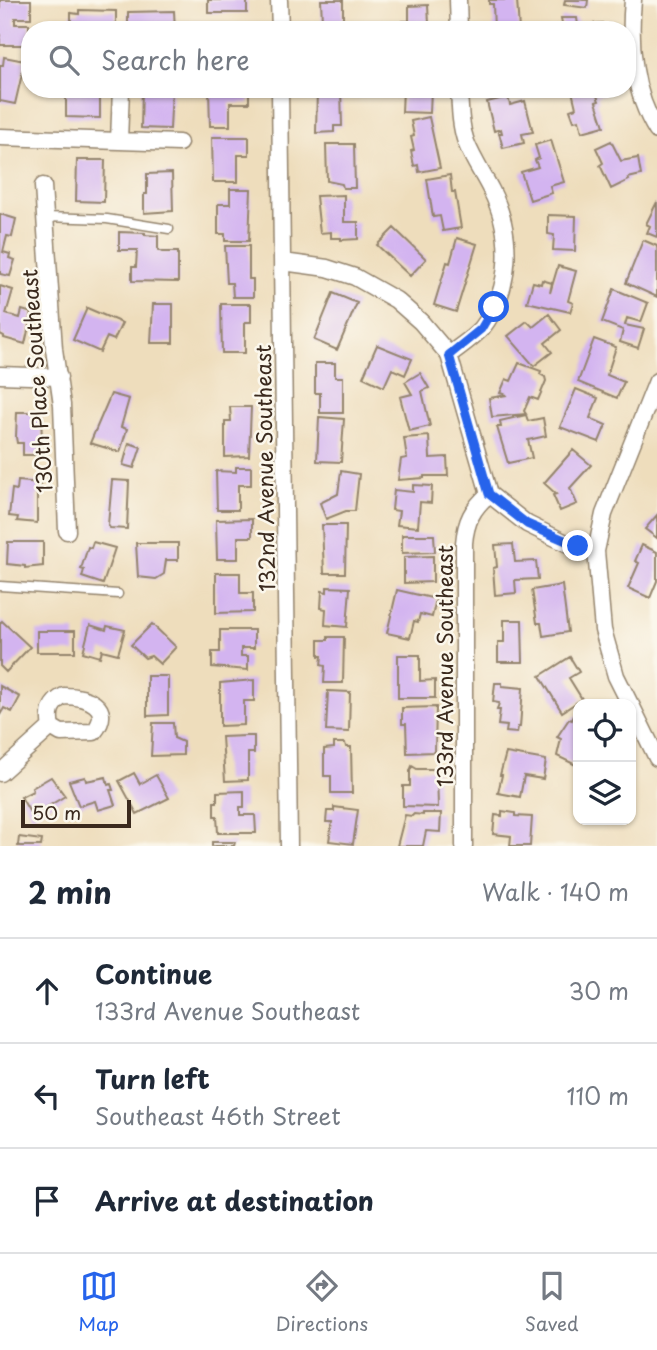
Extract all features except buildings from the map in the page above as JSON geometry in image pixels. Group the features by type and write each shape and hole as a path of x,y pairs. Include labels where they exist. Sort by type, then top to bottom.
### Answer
{"street":[{"path":"279,0 279,21"},
{"path":"458,0 458,21"},
{"path":"633,0 633,21"},
{"path":"636,73 643,100 657,131"},
{"path":"119,141 121,98"},
{"name":"132nd Avenue Southeast","path":"280,98 289,846"},
{"path":"449,355 481,329 494,307 505,278 508,252 503,221 492,191 465,139 460,98"},
{"path":"0,136 179,143"},
{"name":"130th Place Southeast","path":"43,186 54,349 59,377 67,531"},
{"path":"283,262 327,268 355,276 396,300 421,322 449,355 489,494 527,524 566,542 596,551"},
{"path":"0,375 59,377"},
{"path":"627,699 616,676 603,630 596,551 604,513 657,381"},
{"name":"133rd Avenue Southeast","path":"464,846 464,543 469,516 475,506 489,494"},
{"path":"636,717 657,758"},
{"path":"0,773 51,727"}],"lane":[{"path":"45,217 107,219 169,229"},
{"path":"0,586 118,594"}],"route":[{"path":"494,307 481,329 449,355 489,494 527,524 578,546"}]}
